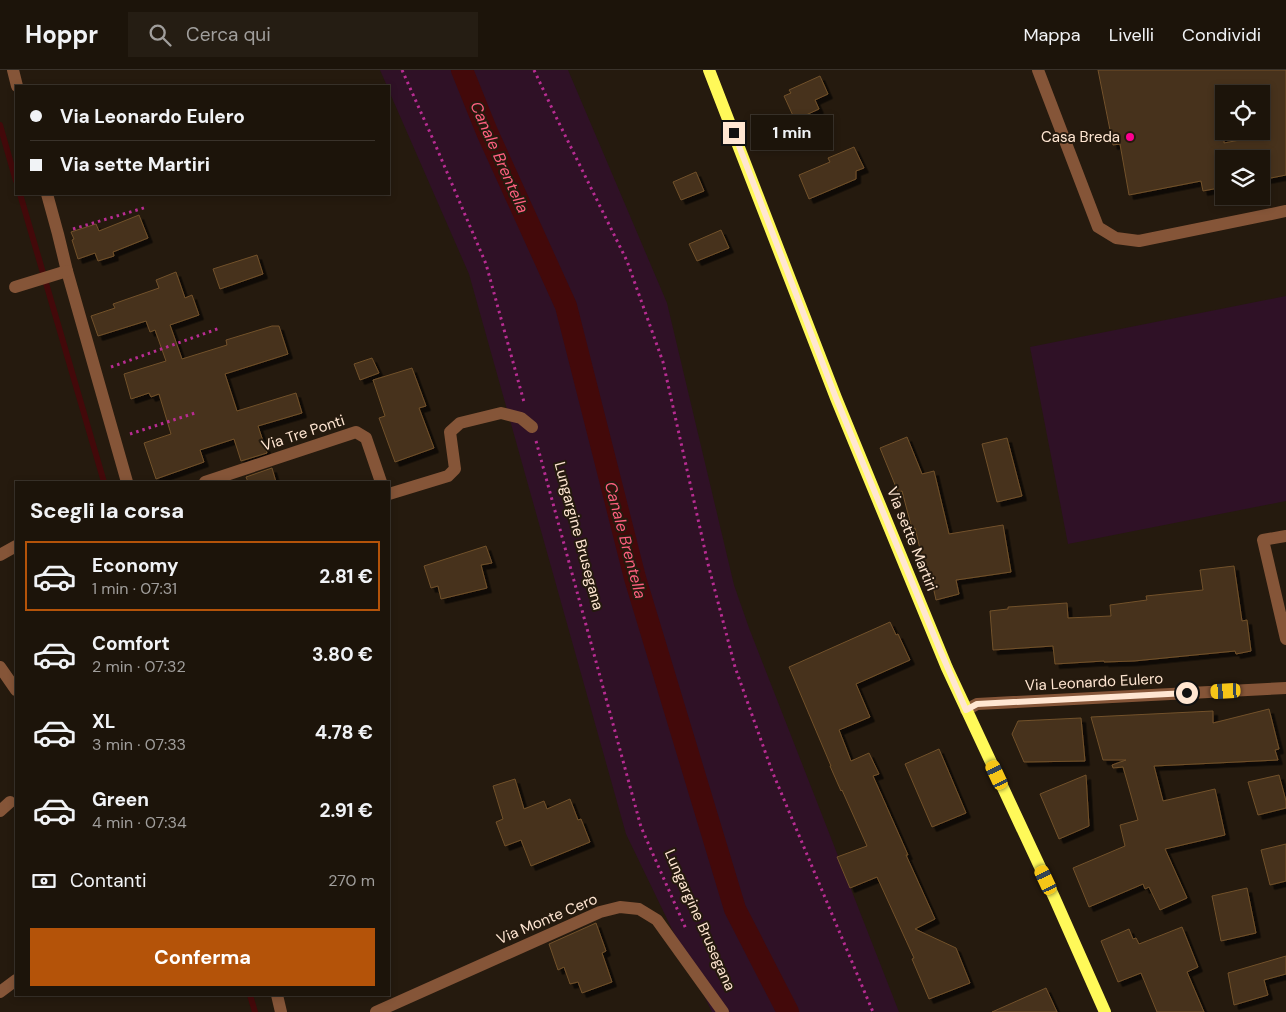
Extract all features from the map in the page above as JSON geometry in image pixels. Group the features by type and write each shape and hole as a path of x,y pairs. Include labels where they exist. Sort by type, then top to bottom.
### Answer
{"main road":[{"name":"Via sette Martiri","path":"709,70 836,398 940,650 1105,1012"}],"street":[{"path":"13,70 17,85"},
{"path":"1038,70 1098,227 1116,238 1139,241 1286,211"},
{"path":"47,195 127,481"},
{"path":"15,287 67,271"},
{"path":"390,495 448,476 455,469 450,432 460,423 502,413 521,418 532,427"},
{"name":"Via Tre Ponti","path":"208,481 356,432 366,438 381,481"},
{"path":"1286,536 1263,540 1286,639"},
{"path":"0,555 15,547"},
{"path":"0,668 15,689"},
{"name":"Via Leonardo Eulero","path":"966,710 977,704 1286,688"},
{"path":"0,811 10,802"},
{"name":"Via Monte Cero","path":"376,1012 600,912 620,907 639,909 657,920 722,1011"},
{"path":"0,992 15,981"},
{"path":"277,996 281,1012"}],"path":[{"name":"Lungargine Brusegana","path":"402,70 486,264 560,525 641,827 687,932"},
{"path":"534,70 627,261 660,352 708,564 735,667 772,771 873,1012"},
{"path":"58,234 147,206"},
{"path":"96,373 220,328"},
{"path":"115,439 198,412"}],"shaded area":[{"path":"380,70 568,70 667,303 734,585 749,628 899,1012 712,1012 626,834 469,274 390,93 390,85 387,85"},
{"path":"1286,296 1286,501 1068,544 1030,347"}],"building":[{"name":"Casa Breda","path":"1098,70 1286,70 1286,175 1270,178 1270,150 1215,150 1215,189 1203,191 1201,181 1129,195 1120,144 1113,145"},
{"path":"820,76 828,94 815,100 819,109 795,120 784,96 791,93 789,90"},
{"path":"854,147 864,168 856,171 856,179 809,199 799,175 830,162 828,158"},
{"path":"696,172 704,191 681,200 673,182"},
{"path":"139,215 148,238 113,252 114,256 98,261 95,253 78,259 71,232 96,224 99,231"},
{"path":"721,230 729,248 697,261 689,244"},
{"path":"257,255 263,274 220,289 213,269"},
{"path":"176,272 185,298 192,295 199,315 170,325 182,359 227,345 226,340 272,326 279,326 288,354 225,374 237,411 296,393 302,413 258,426 267,453 241,461 234,439 200,450 204,462 156,479 144,443 171,434 159,394 151,397 149,393 131,399 124,374 166,361 155,330 150,332 146,321 98,336 91,316 115,308 113,304 159,288 156,280"},
{"path":"372,358 379,373 360,380 354,364"},
{"path":"412,368 426,406 419,408 434,448 395,462 379,418 385,416 373,380"},
{"path":"907,437 922,474 934,471 949,534 1003,525 1011,572 956,580 959,594 936,600 933,586 929,587 915,528 912,529 902,491 898,492 880,448"},
{"path":"1007,438 1022,496 997,502 982,444"},
{"path":"272,468 276,481 248,481 246,477"},
{"path":"486,546 492,563 481,565 487,588 441,599 438,586 431,588 424,566"},
{"path":"1234,566 1242,621 1247,620 1251,651 1236,654 1235,651 1134,661 1055,664 1053,646 993,650 990,611 1008,609 1008,607 1067,603 1068,618 1111,616 1110,605 1147,600 1146,596 1203,590 1200,570"},
{"path":"890,622 910,660 856,684 870,717 839,730 851,761 869,753 879,774 873,776 935,919 915,929 956,948 970,983 929,999 912,959 914,958 877,877 850,888 837,857 867,846 830,766 789,667"},
{"path":"1269,709 1279,749 1275,750 1278,760 1154,766 1163,801 1215,789 1225,835 1165,849 1187,898 1160,910 1149,887 1145,889 1143,884 1089,907 1073,868 1125,846 1120,825 1138,820 1123,767 1113,768 1112,765 1126,760 1103,760 1091,717 1213,711 1213,723"},
{"path":"1081,718 1085,761 1024,762 1012,734 1018,721"},
{"path":"939,749 966,813 932,827 905,764"},
{"path":"1086,775 1089,826 1059,839 1040,794"},
{"path":"1279,775 1286,808 1258,815 1248,782"},
{"path":"515,779 524,809 544,801 547,809 570,799 578,820 581,819 590,842 531,866 521,840 505,846 496,822 503,819 493,786"},
{"path":"1286,844 1286,881 1270,885 1261,850"},
{"path":"1247,888 1256,933 1221,941 1212,896"},
{"path":"596,923 606,951 602,953 612,982 582,993 578,982 570,984 564,967 558,970 549,944"},
{"path":"1182,927 1198,967 1187,972 1204,1012 1157,1012 1141,973 1118,982 1101,941 1129,929 1133,939 1136,938 1139,944"},
{"path":"1286,956 1286,974 1264,980 1268,995 1234,1005 1228,973"},
{"path":"1046,988 1057,1012 992,1012"}],"waterway":[{"name":"Canale Brentella","path":"462,70 487,132 566,306 635,578 735,909 788,1012"},
{"path":"0,125 15,178"},
{"path":"20,195 104,481"},
{"path":"250,996 255,1012"}],"place":[{"name":"Casa Breda","path":"1130,137"}],"route":[{"path":"734,133 836,398 966,710 977,704 1187,693"}]}
